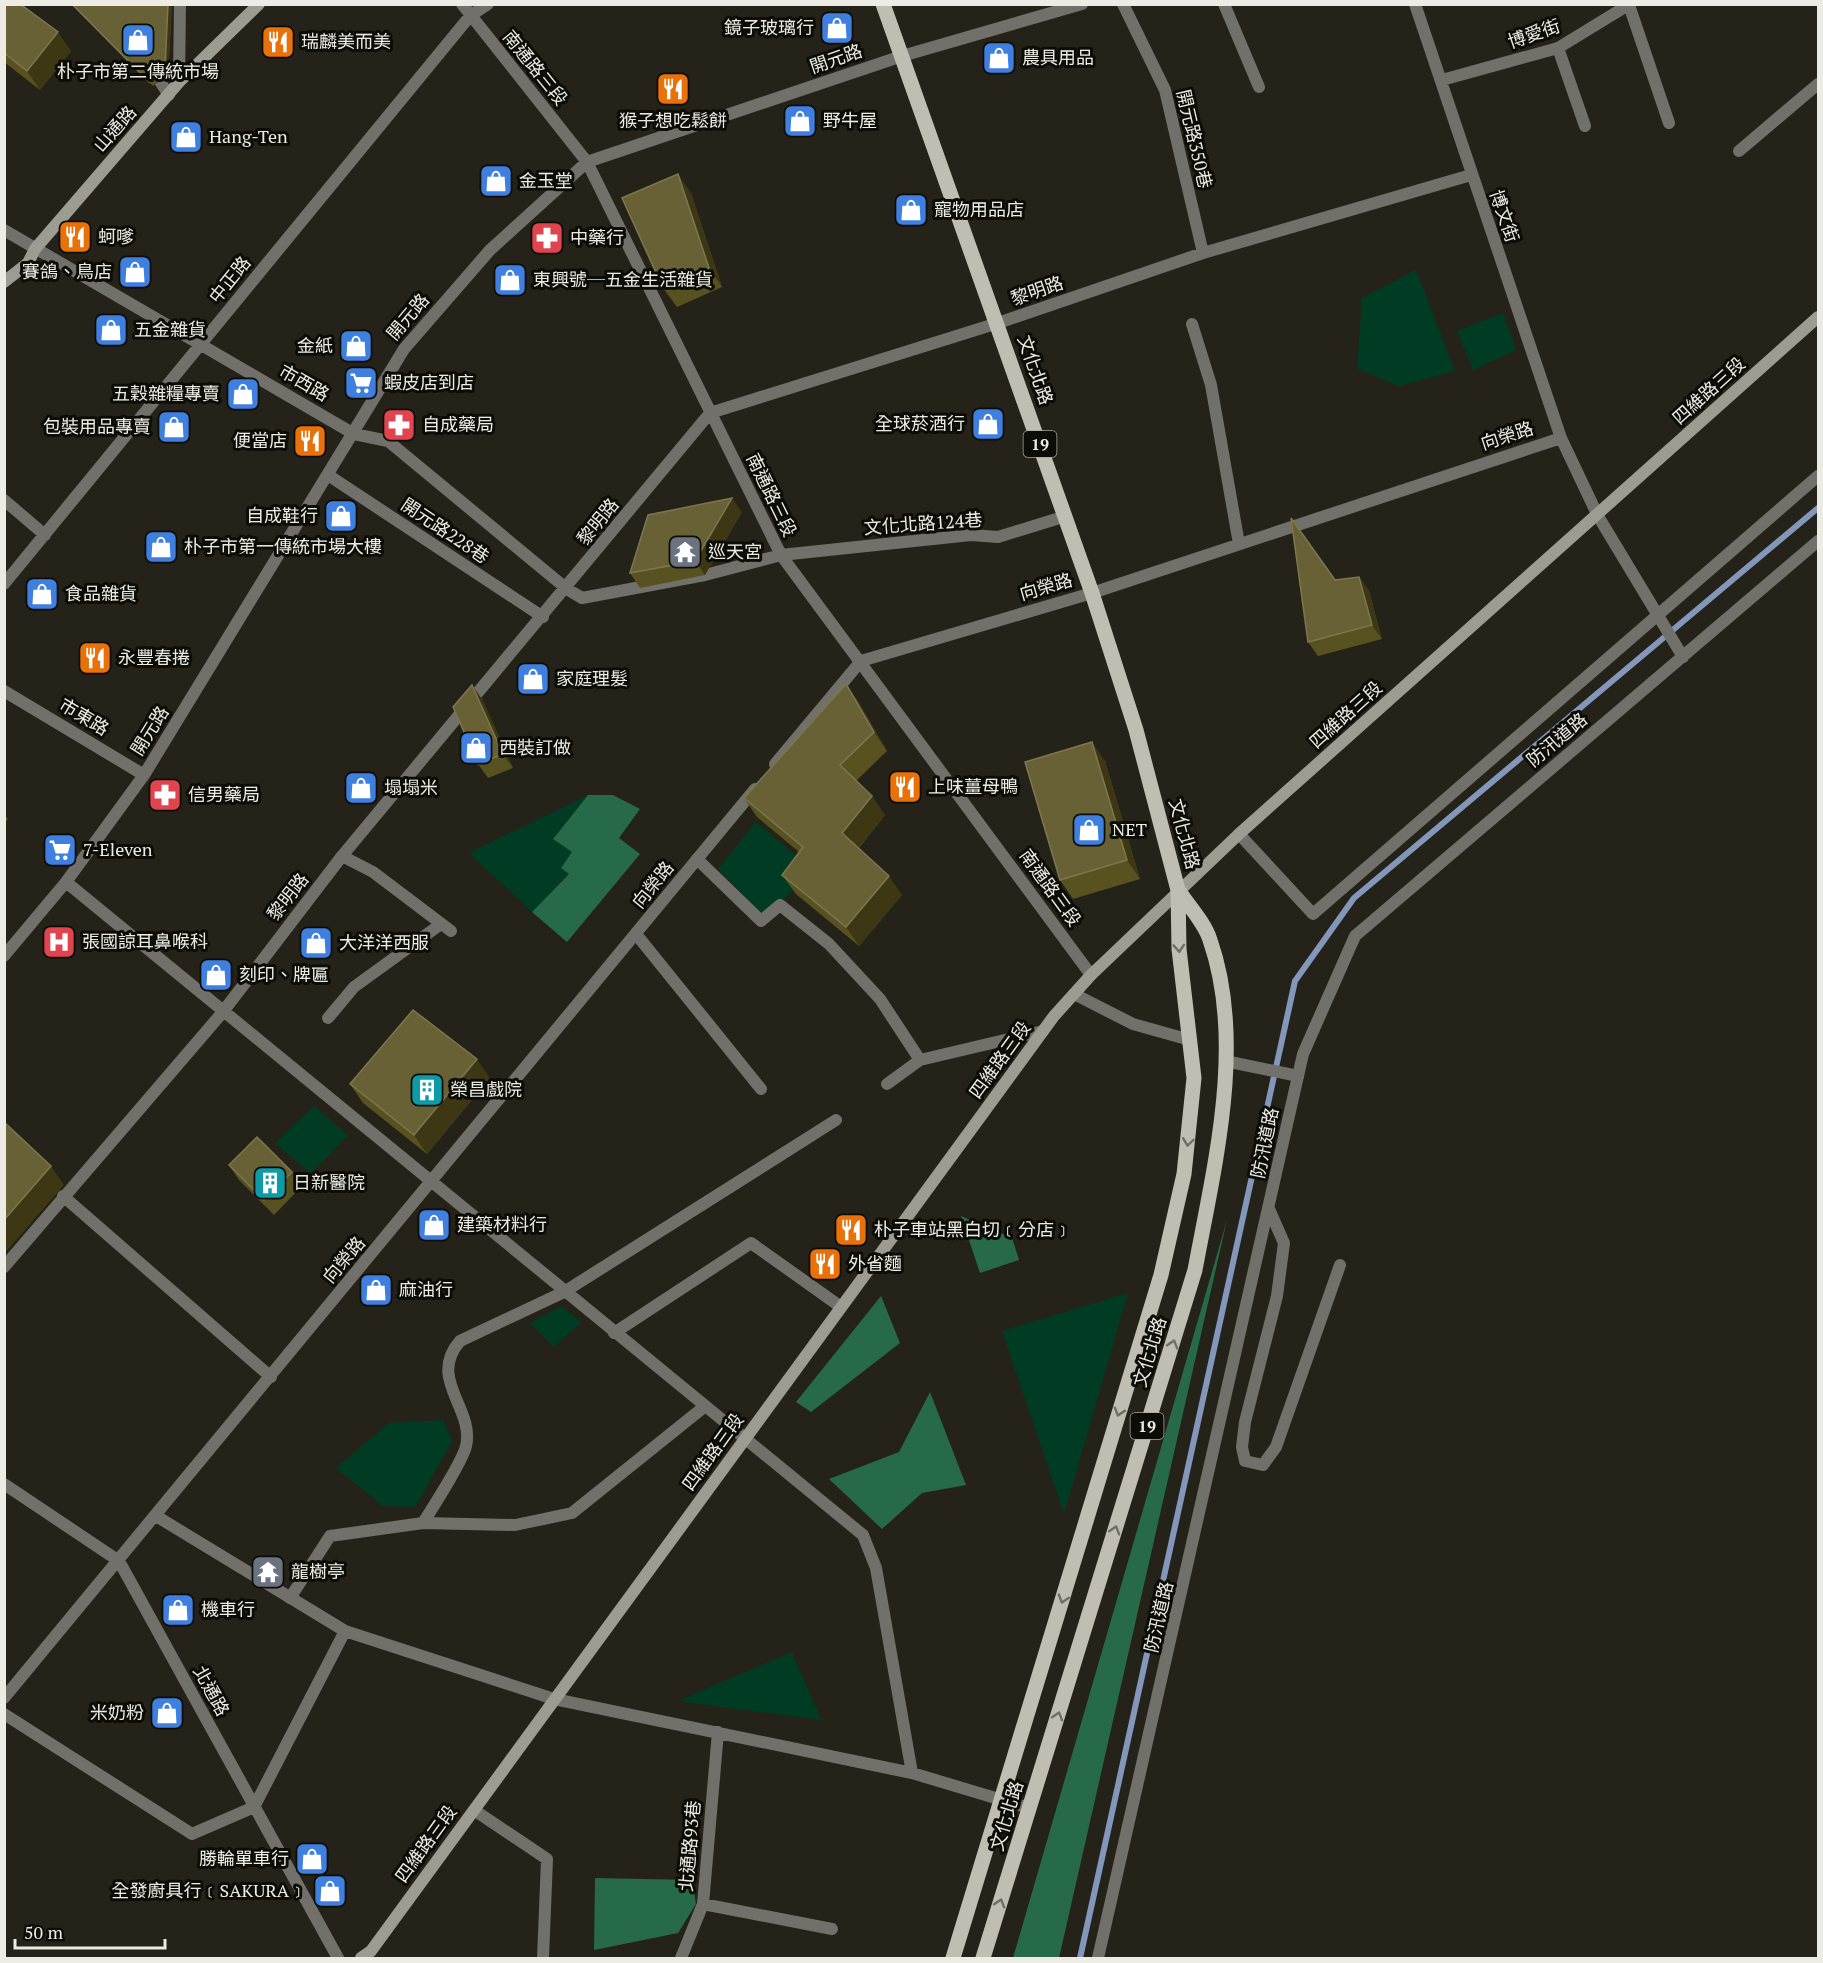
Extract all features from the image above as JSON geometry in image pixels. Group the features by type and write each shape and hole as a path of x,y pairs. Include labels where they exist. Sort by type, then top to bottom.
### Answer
{"main road":[{"name":"文化北路","path":"883,4 1066,516 1136,730 1178,890 1179,949 1194,1078 1190,1134 1161,1275 953,1959"},
{"name":"文化北路","path":"983,1959 1195,1270 1214,1169 1226,1084 1222,996 1210,938 1178,890"}],"street":[{"path":"179,82 180,4"},
{"name":"山通路","path":"4,282 28,263 35,249 179,82 260,4"},
{"name":"南通路三段","path":"462,4 587,162 781,555 1091,975"},
{"name":"中正路","path":"4,584 470,16 488,4"},
{"name":"開元路","path":"4,956 66,882 144,775 404,349 490,250 587,162 902,56 1082,4"},
{"name":"開元路350巷","path":"1123,4 1165,90 1203,253"},
{"path":"1224,4 1259,87"},
{"name":"博文街","path":"1414,4 1442,80 1471,175 1561,438 1598,516 1683,657"},
{"path":"1630,5 1669,123"},
{"name":"博愛街","path":"1442,80 1558,48 1630,5"},
{"path":"1558,48 1585,126"},
{"path":"146,60 169,95"},
{"path":"1739,151 1818,84"},
{"name":"黎明路","path":"4,1267 222,1012 342,856 567,589 710,413 998,323 1203,253 1471,175"},
{"name":"市西路","path":"4,230 354,434 388,441 567,589"},
{"name":"四維路三段","path":"361,1959 370,1951 474,1810 1043,1031 1074,994 1178,890 1239,834 1598,516 1818,317"},
{"path":"1192,324 1211,384 1239,544"},
{"name":"向榮路","path":"4,1698 861,661 1092,593 1561,438"},
{"name":"開元路228巷","path":"328,475 543,617"},
{"path":"1239,834 1313,914 1657,613 1818,476"},
{"path":"4,500 45,535"},
{"name":"文化北路124巷","path":"567,589 582,598 705,575 781,555 971,535 998,537 1066,516"},
{"name":"防汛道路","path":"1098,1959 1303,1054 1354,936 1818,541"},
{"name":"市東路","path":"4,691 144,775"},
{"path":"328,1018 354,987 446,927 373,872 342,856"},
{"path":"697,859 761,921 780,905 829,944 880,999 920,1060"},
{"path":"66,882 744,1440 863,1535 876,1568 912,1773"},
{"path":"636,933 761,1089"},
{"path":"1074,994 1133,1024 1190,1040"},
{"path":"887,1084 920,1060 1043,1031"},
{"path":"1225,1060 1298,1076"},
{"path":"423,1523 467,1446 465,1426 448,1371 450,1353 460,1341 564,1292 836,1120"},
{"path":"63,1196 271,1377"},
{"path":"1269,1209 1284,1243 1277,1296 1245,1422 1242,1447 1245,1461 1263,1465 1276,1447 1340,1265"},
{"path":"614,1333 751,1243 841,1307"},
{"path":"290,1598 330,1536 423,1523 515,1525 572,1513 704,1407"},
{"name":"北通路","path":"4,1484 118,1561 338,1959"},
{"path":"156,1515 345,1631 554,1699 912,1773 1029,1808"},
{"path":"4,1714 192,1834 254,1808 345,1631"},
{"name":"北通路93巷","path":"681,1959 703,1904 718,1732"},
{"path":"474,1810 547,1859 543,1959"},
{"path":"703,1904 832,1929"}],"green space":[{"path":"1416,270 1455,371 1398,386 1357,368 1362,298"},
{"path":"1503,313 1516,350 1473,370 1457,331"},
{"path":"588,795 553,838 572,852 569,874 532,912 469,853"},
{"path":"588,795 613,795 640,809 619,838 640,854 567,942 532,912 569,874 561,868 572,852 553,839"},
{"path":"756,822 813,870 765,918 718,869"},
{"path":"314,1106 348,1135 311,1174 275,1143"},
{"path":"961,1216 1012,1238 1019,1260 980,1273"},
{"path":"1227,1220 1059,1958 1013,1958"},
{"path":"1128,1293 1064,1514 1002,1331"},
{"path":"881,1296 900,1343 811,1412 796,1402"},
{"path":"561,1306 581,1322 554,1347 530,1323"},
{"path":"930,1392 966,1485 922,1493 882,1529 829,1479 899,1452"},
{"path":"443,1420 452,1441 415,1507 383,1506 336,1468 389,1423"},
{"path":"792,1652 821,1720 678,1701"},
{"path":"595,1878 692,1880 696,1904 678,1933 594,1950"}],"building":[{"path":"4,4 20,4 58,32 27,71 4,53"},
{"name":"朴子市第二傳統市場","path":"72,4 168,4 165,70 149,82"},
{"path":"678,174 709,268 663,288 622,198"},
{"path":"732,498 695,561 630,573 648,515"},
{"path":"1291,518 1335,580 1359,577 1372,625 1308,642"},
{"path":"846,684 874,732 840,765 872,796 842,833 889,876 846,927 782,875 803,847 744,798"},
{"path":"472,685 503,754 478,764 453,707"},
{"name":"NET","path":"1092,742 1127,860 1060,880 1025,762"},
{"name":"榮昌戲院","path":"413,1010 477,1059 414,1135 350,1084"},
{"path":"4,1122 51,1166 4,1220"},
{"path":"257,1137 292,1172 264,1200 229,1165"}],"waterway":[{"path":"1080,1958 1295,981 1354,898 1818,508"}],"place":[{"name":"鏡子玻璃行","path":"837,28"},
{"name":"朴子市第二傳統市場","path":"138,40"},
{"name":"瑞麟美而美","path":"278,42"},
{"name":"農具用品","path":"999,58"},
{"name":"猴子想吃鬆餅","path":"673,89"},
{"name":"野牛屋","path":"800,121"},
{"name":"Hang-Ten","path":"186,137"},
{"name":"金玉堂","path":"496,181"},
{"name":"寵物用品店","path":"911,210"},
{"name":"蚵嗲","path":"75,237"},
{"name":"中藥行","path":"547,238"},
{"name":"賽鴿、鳥店","path":"135,272"},
{"name":"東興號─五金生活雜貨","path":"510,280"},
{"name":"五金雜貨","path":"111,330"},
{"name":"金紙","path":"356,346"},
{"name":"蝦皮店到店","path":"361,383"},
{"name":"五穀雜糧專賣","path":"243,394"},
{"name":"全球菸酒行","path":"988,424"},
{"name":"自成藥局","path":"399,425"},
{"name":"包裝用品專賣","path":"174,427"},
{"name":"便當店","path":"310,441"},
{"name":"自成鞋行","path":"341,516"},
{"name":"朴子市第一傳統市場大樓","path":"161,547"},
{"name":"巡天宮","path":"685,552"},
{"name":"食品雜貨","path":"42,594"},
{"name":"永豐春捲","path":"95,658"},
{"name":"家庭理髮","path":"533,679"},
{"name":"西裝訂做","path":"476,748"},
{"name":"上味薑母鴨","path":"905,787"},
{"name":"塌塌米","path":"361,788"},
{"name":"信男藥局","path":"165,795"},
{"name":"NET","path":"1089,830"},
{"name":"7-Eleven","path":"60,850"},
{"name":"張國諒耳鼻喉科","path":"59,942"},
{"name":"大洋洋西服","path":"316,943"},
{"name":"刻印、牌匾","path":"216,975"},
{"name":"榮昌戲院","path":"427,1090"},
{"name":"日新醫院","path":"270,1183"},
{"name":"建築材料行","path":"434,1225"},
{"name":"朴子車站黑白切﹝分店﹞","path":"851,1230"},
{"name":"外省麵","path":"825,1264"},
{"name":"麻油行","path":"376,1290"},
{"name":"龍樹亭","path":"268,1572"},
{"name":"機車行","path":"178,1610"},
{"name":"米奶粉","path":"167,1713"},
{"name":"勝輪單車行","path":"312,1859"},
{"name":"全發廚具行﹝SAKURA﹞","path":"330,1891"}]}
